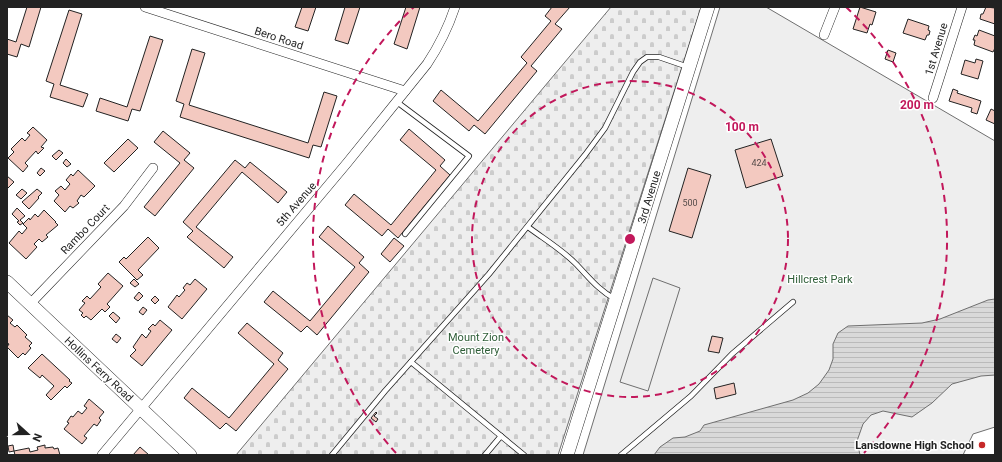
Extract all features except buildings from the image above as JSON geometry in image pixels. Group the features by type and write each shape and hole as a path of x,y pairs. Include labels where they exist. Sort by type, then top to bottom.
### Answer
{"street":[{"name":"Bero Road","path":"146,7 405,91"},
{"name":"5th Avenue","path":"102,455 142,409 427,64 438,48 455,7"},
{"name":"3rd Avenue","path":"567,455 708,7"},
{"path":"824,35 835,7"},
{"name":"1st Avenue","path":"933,98 962,7"},
{"name":"Rambo Court","path":"30,304 124,206 153,168"},
{"name":"Hollins Ferry Road","path":"7,282 190,455"}],"lane":[{"path":"332,455 411,362 489,274 585,155 605,128 633,72 640,62 647,57 659,57 689,67"},
{"path":"397,102 468,156 405,234"},
{"path":"528,227 575,263 601,290 617,299"},
{"path":"621,455 691,396 732,354 793,302"},
{"path":"411,362 524,455"},
{"path":"485,455 501,436"}],"green space":[{"name":"Mount Zion Cemetery","path":"611,7 701,7 558,455 236,455"},
{"name":"Hillcrest Park","path":"720,7 766,7 995,141 995,427 973,434 963,455 583,455"}],"shaded area":[{"path":"653,278 680,288 648,391 620,382"},
{"path":"995,299 995,375 981,376 952,384 932,403 912,417 883,411 871,415 863,424 857,441 860,455 654,455 660,447 673,438 685,437 700,431 704,425 793,400 808,393 819,384 829,370 833,359 833,344 838,333 848,326 922,323 940,319 988,300"}],"place":[{"name":"Lansdowne High School","path":"982,445"}]}
